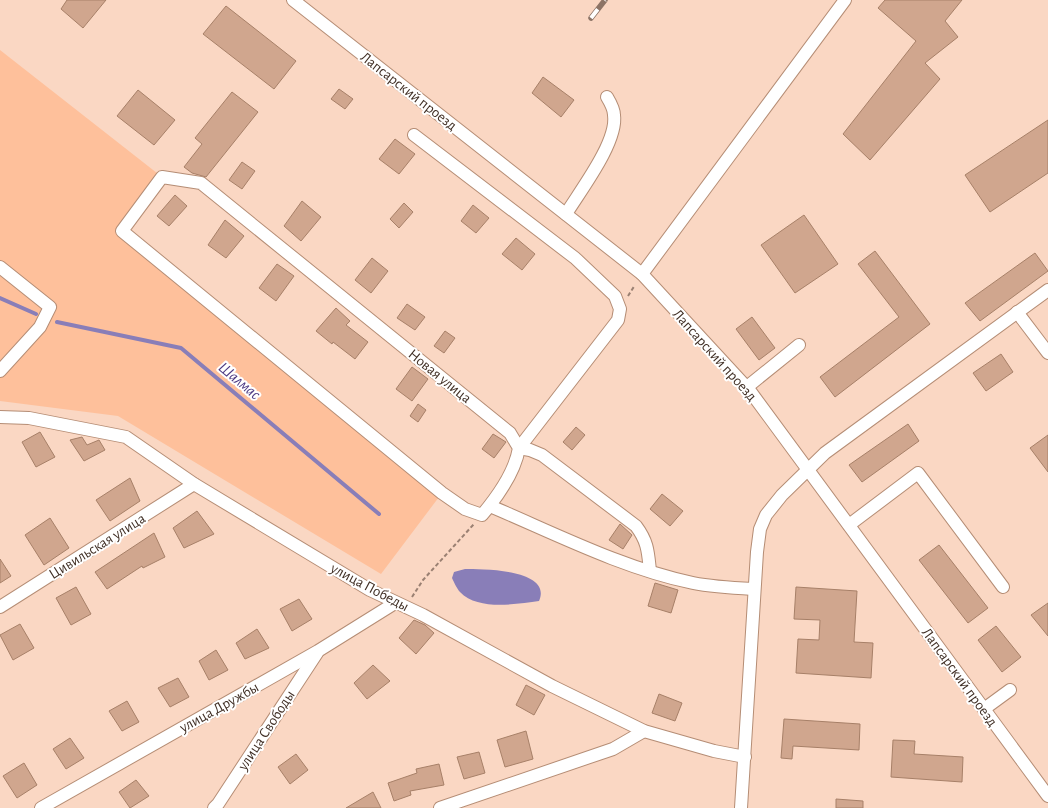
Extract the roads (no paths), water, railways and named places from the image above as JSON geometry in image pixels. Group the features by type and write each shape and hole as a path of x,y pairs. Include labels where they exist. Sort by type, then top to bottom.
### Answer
{"street":[{"name":"Лапсарский проезд","path":"293,0 642,274 746,387 1048,796"},
{"path":"642,274 845,0"},
{"path":"566,214 605,151 612,132 614,115 608,97"},
{"path":"414,135 576,258 615,296 620,309 618,320 519,448 517,462 486,510 650,571 694,583 724,588 754,589"},
{"name":"Новая улица","path":"486,510 465,509 442,493 122,231 162,178 201,184 510,433 519,448"},
{"path":"0,267 50,307 40,327 0,371"},
{"path":"742,808 754,589 759,537 766,515 782,494 825,453 1048,290"},
{"path":"1017,312 1048,353"},
{"path":"746,387 799,345"},
{"name":"улица Победы","path":"0,418 29,418 126,437 194,484 370,590 552,686 644,731 714,751 745,757"},
{"path":"519,448 542,455 636,526 645,538 650,571"},
{"path":"849,525 918,473 1003,587"},
{"name":"Цивильская улица","path":"0,608 194,484"},
{"name":"улица Дружбы","path":"41,808 400,605"},
{"name":"улица Свободы","path":"214,808 318,651"},
{"path":"984,709 1010,690"},
{"path":"440,808 613,749 644,731"}],"waterway":[{"name":"Шалмас","path":"0,298 36,314"},
{"name":"Шалмас","path":"57,322 181,348 379,514"}],"railway":[{"path":"591,18 605,0"}]}
